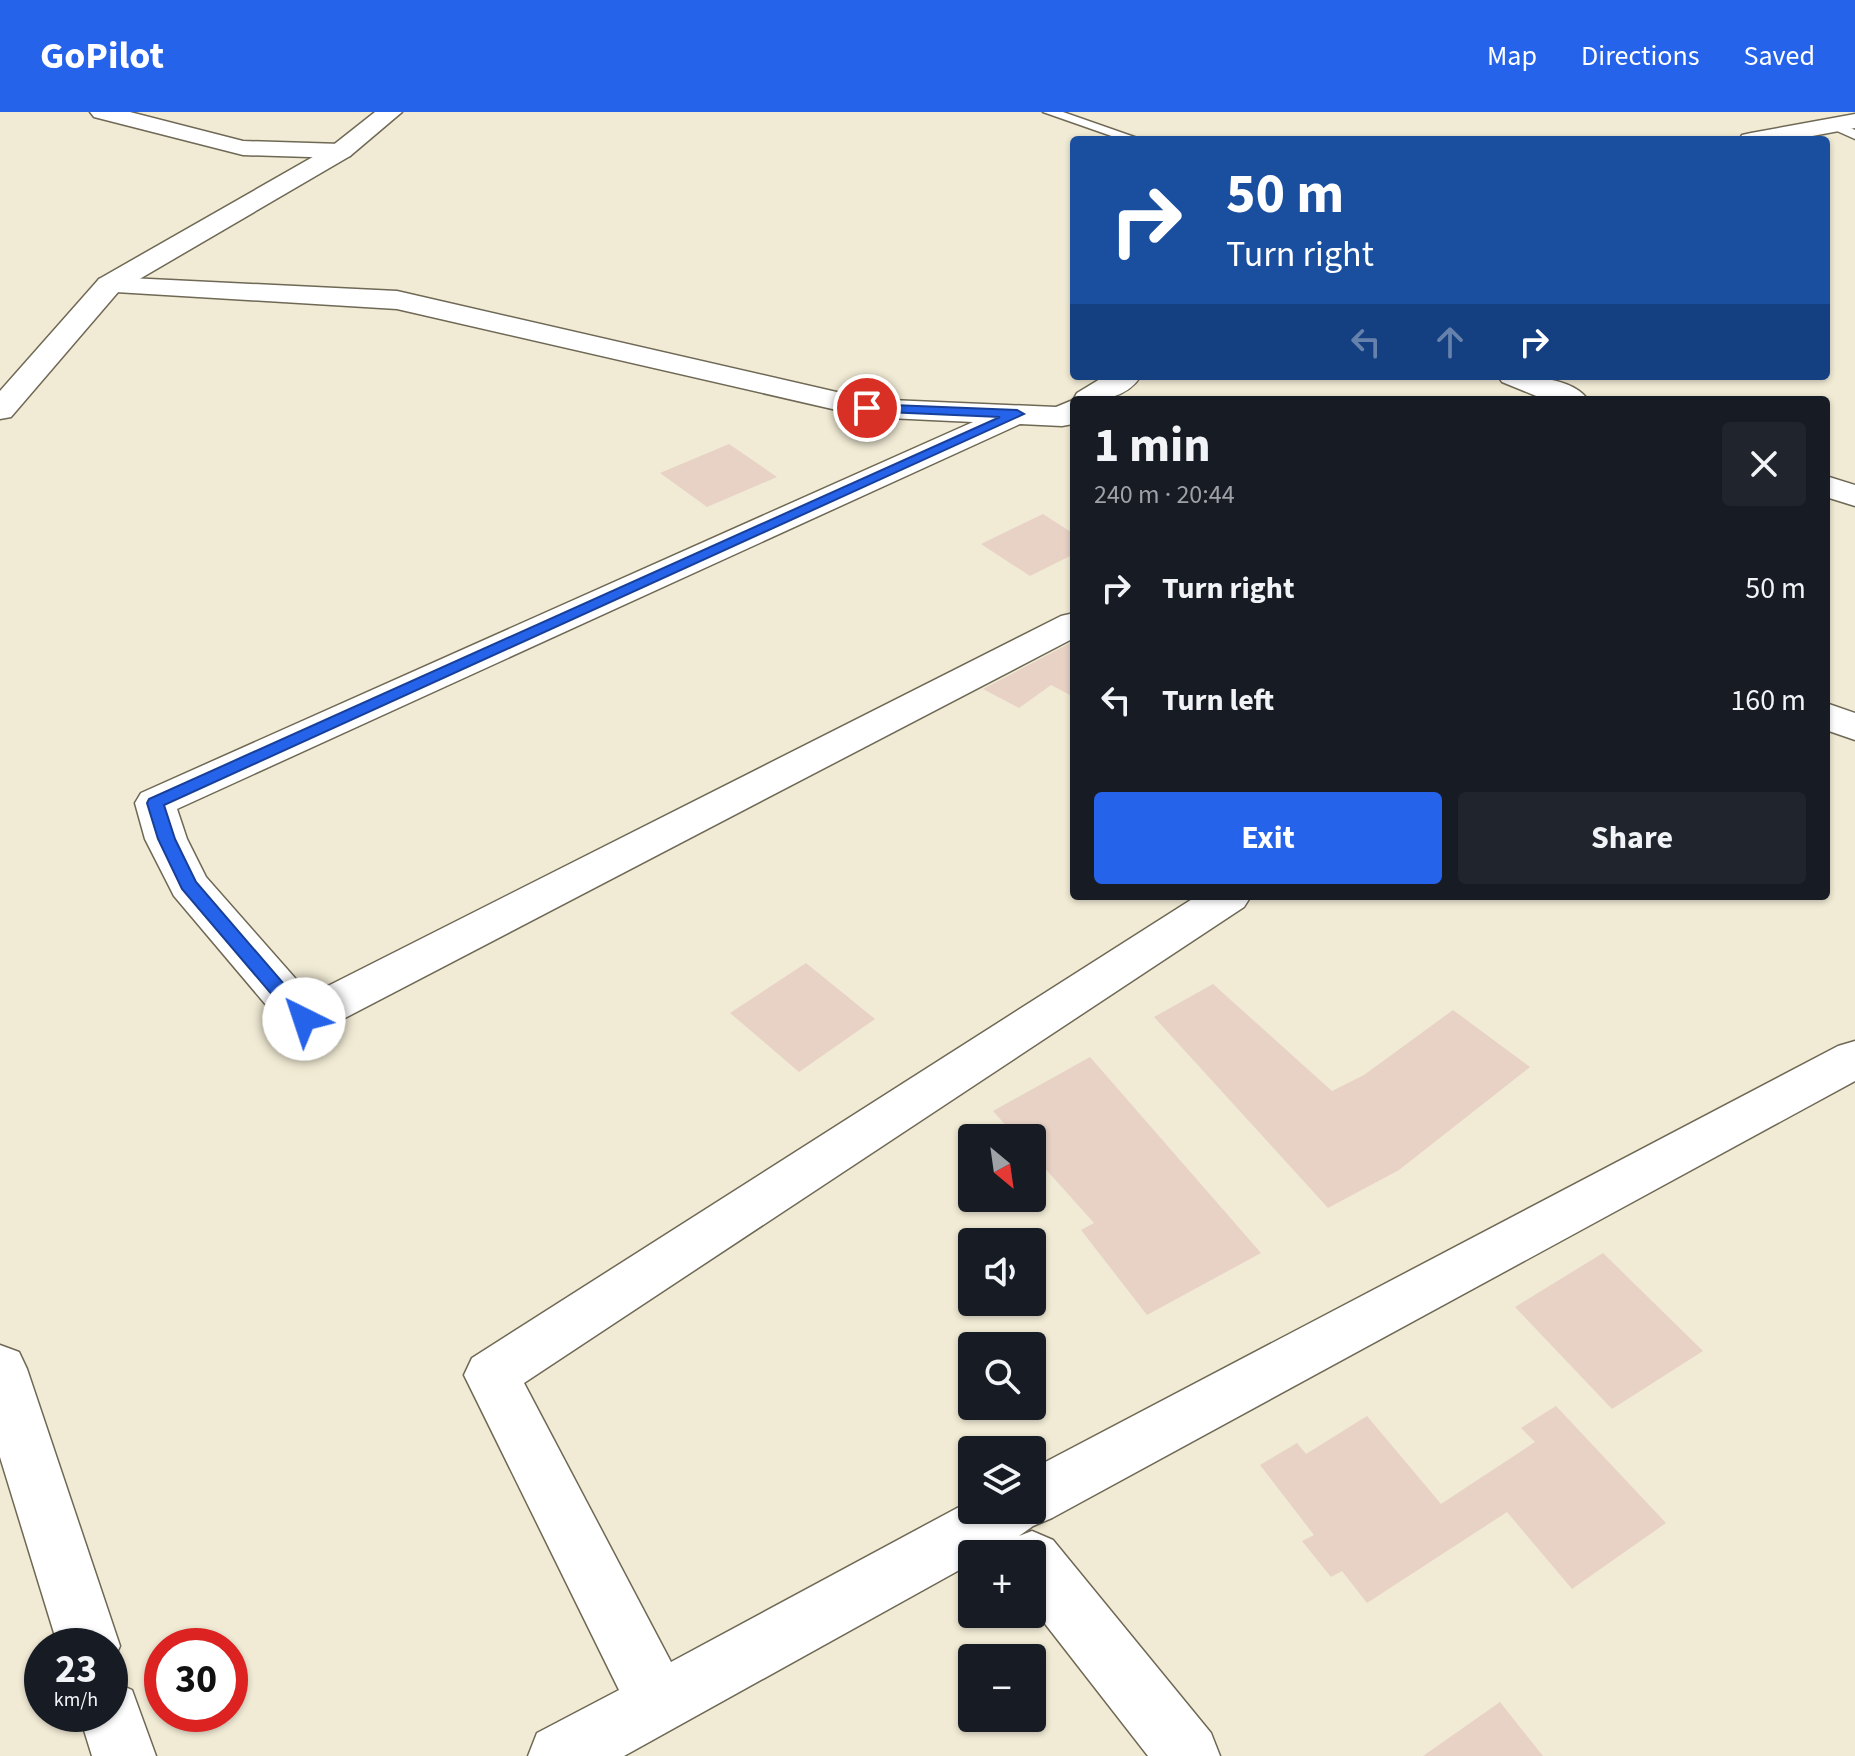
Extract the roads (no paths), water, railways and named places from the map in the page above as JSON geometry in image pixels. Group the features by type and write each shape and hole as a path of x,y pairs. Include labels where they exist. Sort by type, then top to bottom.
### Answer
{"street":[{"path":"102,112 243,148 341,151"},
{"path":"0,410 109,285 341,151 390,112"},
{"path":"1779,136 1848,126"},
{"path":"109,285 397,300 867,408 1070,417"},
{"path":"1094,396 1120,380"},
{"path":"1523,380 1563,396"},
{"path":"1017,414 155,803 166,839 189,885 304,1019 1070,626"},
{"path":"1830,487 1855,496"},
{"path":"1830,717 1855,728"},
{"path":"658,1702 491,1375 1223,900"},
{"path":"560,1756 658,1702 1020,1528 1855,1059"},
{"path":"0,1369 83,1628"},
{"path":"1020,1528 1188,1756"},
{"path":"116,1732 124,1756"}],"lane":[{"path":"1050,112 1124,136"}]}
